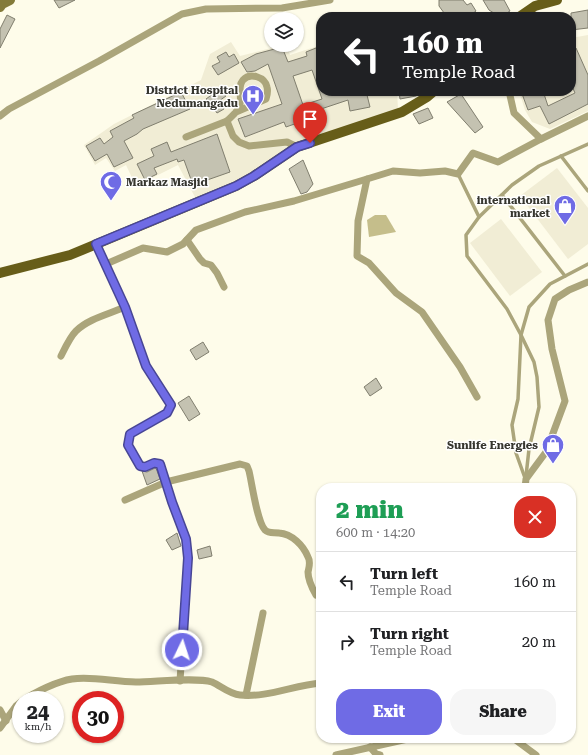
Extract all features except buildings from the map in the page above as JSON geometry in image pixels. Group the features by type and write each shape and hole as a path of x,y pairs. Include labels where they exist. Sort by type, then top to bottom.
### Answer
{"main road":[{"path":"0,7 2,4 10,0"},
{"path":"525,12 535,3 557,0"},
{"path":"0,273 70,255 236,186 254,176 297,147 402,112 428,96"}],"street":[{"path":"0,116 9,109 182,14 206,9 330,0"},
{"path":"186,137 227,121 236,112 240,105 240,88 242,82 246,77 252,76 261,78 268,88 266,100 236,112"},
{"path":"510,96 514,113 541,138"},
{"path":"106,264 143,248 167,252 183,244 196,230 245,212 294,201 393,171 420,174 445,171 458,174 473,153 498,162 541,138 588,116"},
{"path":"227,121 233,136 239,142 249,146 287,142 297,147"},
{"path":"367,179 358,221 357,256 369,263 396,293 422,312 460,367 477,397"},
{"path":"187,240 200,259 204,263 211,265 224,287"},
{"path":"96,244 125,307 146,366 171,405 167,413 130,434 128,445 140,466 145,467 154,463 160,464 186,539 188,558 180,681"},
{"path":"526,483 526,480 546,452 565,400 552,349 548,320 555,299 569,290 588,282"},
{"path":"62,356 66,345 76,331 91,321 125,307"},
{"path":"125,500 166,482 240,464 247,466 250,471 260,521 265,530 271,533 280,533 296,539 309,557 310,564 308,573 311,585 316,595"},
{"path":"246,694 263,613"},
{"path":"43,691 70,679 84,678 134,682 199,680 212,682 224,690 239,695 278,692 307,684 316,683"},
{"path":"0,710 6,721"},
{"path":"0,728 12,712"},
{"path":"336,755 389,743"},
{"path":"520,743 536,755"},
{"path":"370,747 376,754 380,755"}],"lane":[{"path":"526,480 529,449 539,407 537,376 534,362 507,309 467,256 466,235 479,217 512,185 539,166 588,144"},
{"path":"561,156 588,191"},
{"path":"458,174 479,217"},
{"path":"502,195 565,276"},
{"path":"526,480 516,453 512,425 518,400 521,335 529,307 550,284 588,264"}],"shaded area":[{"path":"588,35 588,111 550,129 532,122 525,110 521,96 576,96 576,37"},
{"name":"District Hospital Nedumangadu","path":"231,42 240,56 264,50 264,52 289,52 290,55 304,52 304,50 316,47 316,96 397,96 398,109 353,125 251,175 196,199 178,165 136,186 126,165 115,171 106,158 95,165 84,145 114,124 201,80 210,54"},
{"name":"international market","path":"557,168 588,208 588,244 568,259 520,196"},
{"path":"375,215 386,215 396,232 369,237 367,220"},
{"path":"501,219 542,272 510,296 470,243"}],"place":[{"name":"District Hospital Nedumangadu","path":"253,116"},
{"name":"Markaz Masjid","path":"111,202"},
{"name":"international market","path":"565,226"},
{"name":"Sunlife Energies","path":"553,464"}],"route":[{"path":"182,650 188,558 186,539 160,464 154,463 145,467 140,466 128,445 130,434 167,413 171,405 146,366 125,307 96,244 236,186 254,176 297,147 310,143"}]}
